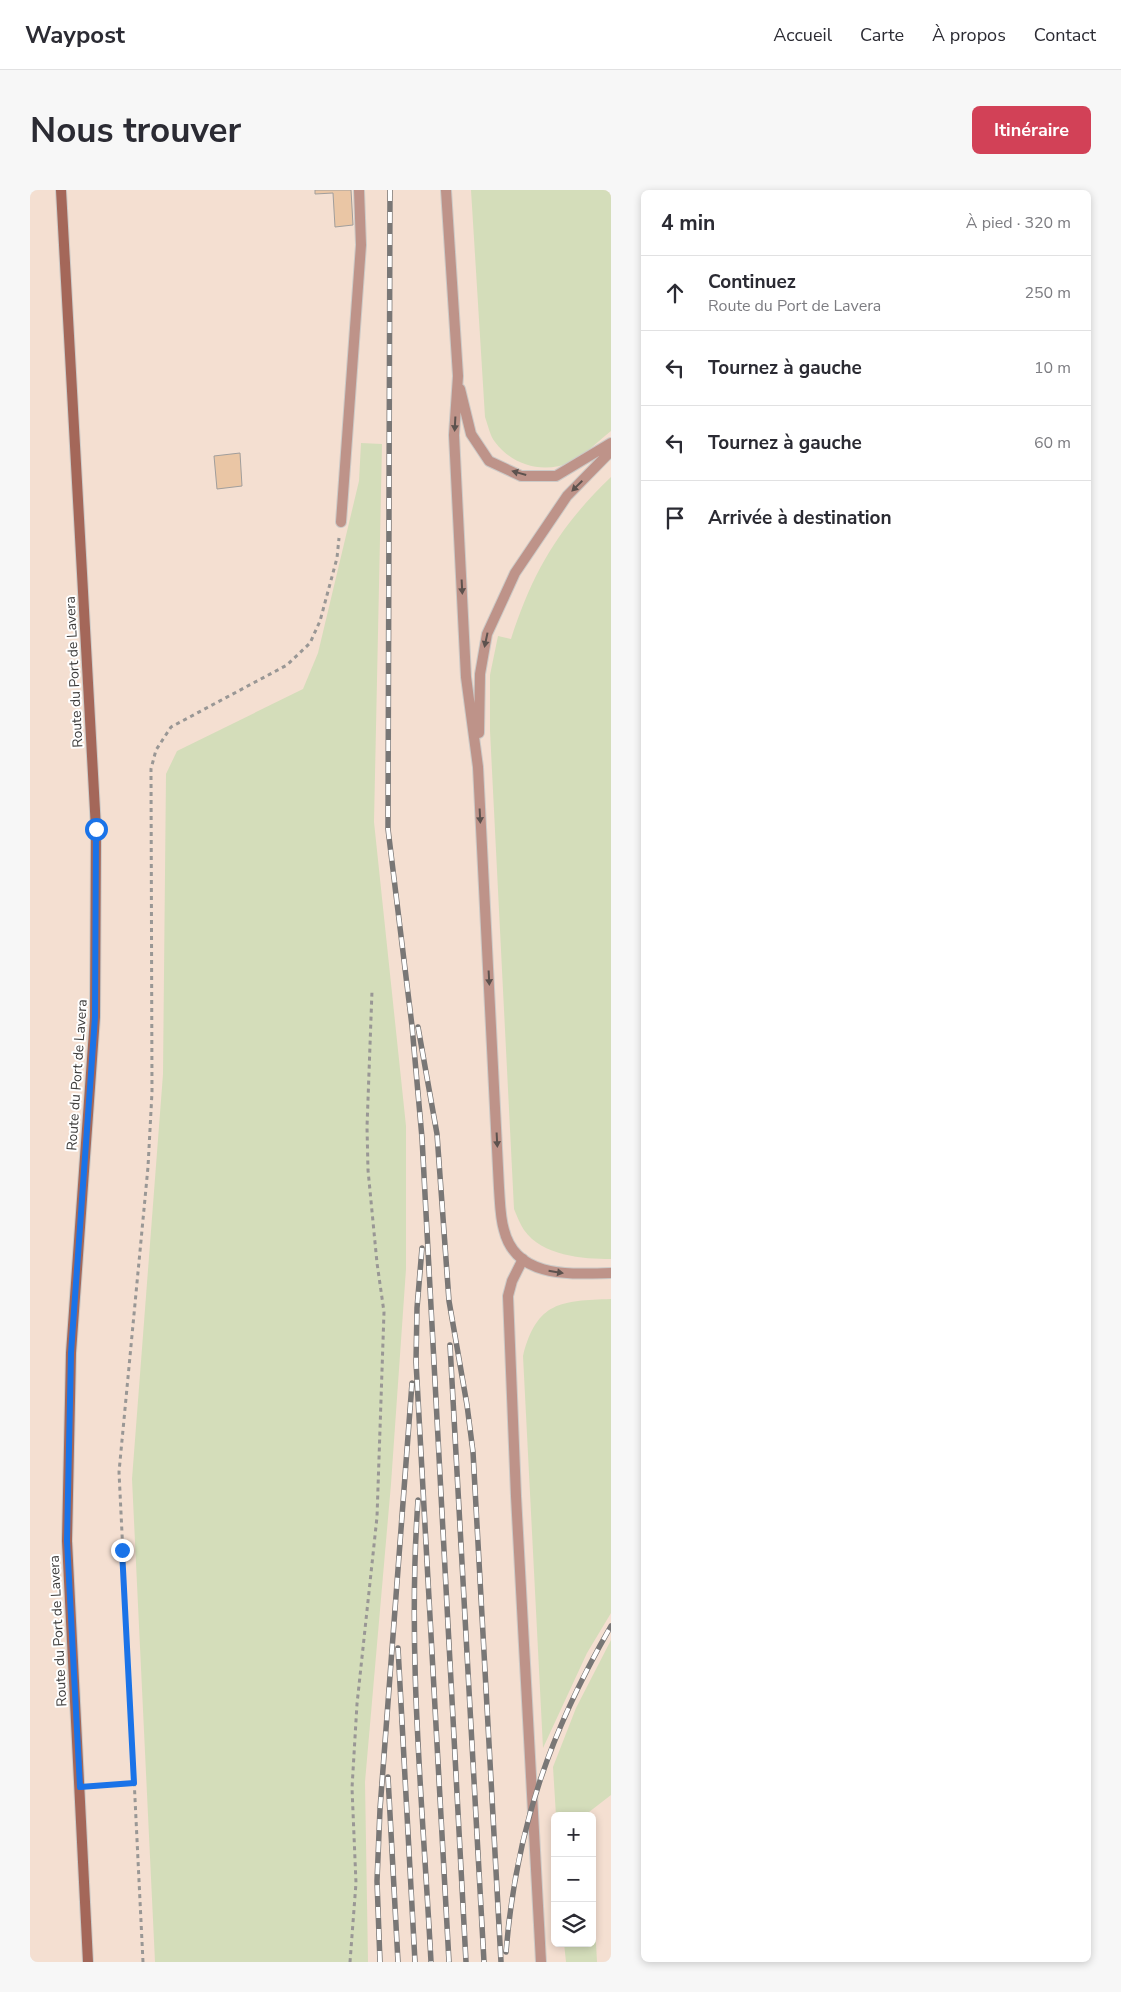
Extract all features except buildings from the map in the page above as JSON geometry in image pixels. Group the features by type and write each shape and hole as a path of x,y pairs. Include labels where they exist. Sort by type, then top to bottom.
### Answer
{"street":[{"name":"Route du Port de Lavera","path":"61,190 97,876 95,1017 71,1353 67,1541 88,1962"},
{"path":"341,522 361,246 358,190"},
{"path":"446,190 458,376 454,435 466,677 478,767"},
{"path":"458,376 470,434 490,461 521,476 556,476 611,443"},
{"path":"611,451 567,496 515,573 487,634 480,674 478,767 499,1188 504,1230 514,1253 539,1270 565,1274 611,1274"},
{"path":"523,1259 512,1281 508,1296 516,1496 541,1962"}],"path":[{"path":"143,1962 119,1472 148,1167 152,1092 151,769 156,750 171,727 287,665 310,643 320,621 337,558 341,522"},
{"path":"350,1962 356,1882 352,1788 357,1704 377,1517 384,1312 377,1263 368,1161 367,1127 372,991"},
{"path":"80,1787 134,1783"}],"shaded area":[{"path":"30,190 611,190 611,1962 30,1962"}],"green space":[{"path":"471,190 611,190 611,431 571,462 561,466 540,467 520,462 502,450 493,440 489,430 485,417"},
{"path":"361,443 382,444 374,822 406,1126 406,1269 391,1484 365,1782 368,1962 155,1962 132,1479 163,1074 166,774 177,751 303,689 318,653 359,481"},
{"path":"611,477 611,1259 576,1257 541,1246 524,1230 514,1209 490,731 490,675 498,636 511,639 529,592 550,551 562,532"},
{"path":"611,1299 611,1613 587,1653 543,1748 523,1356 536,1324 544,1314 565,1303"},
{"path":"611,1640 611,1795 589,1812 556,1812 553,1767 576,1708"},
{"path":"596,1943 597,1962 566,1962 564,1947 596,1947"}],"railway":[{"path":"390,190 388,829 412,1026 422,1138 466,1962"},
{"path":"418,1027 437,1134 449,1301 473,1452 501,1962"},
{"path":"422,1248 417,1308 416,1362 449,1962"},
{"path":"450,1345 484,1962"},
{"path":"380,1962 377,1881 380,1809 412,1383"},
{"path":"418,1500 415,1558 415,1673 431,1962"},
{"path":"506,1952 518,1864 539,1783 570,1704 611,1626"},
{"path":"398,1648 415,1962"},
{"path":"388,1777 398,1962"}],"route":[{"path":"96,829 95,1017 71,1353 67,1541 80,1787 134,1783 122,1550"}]}
